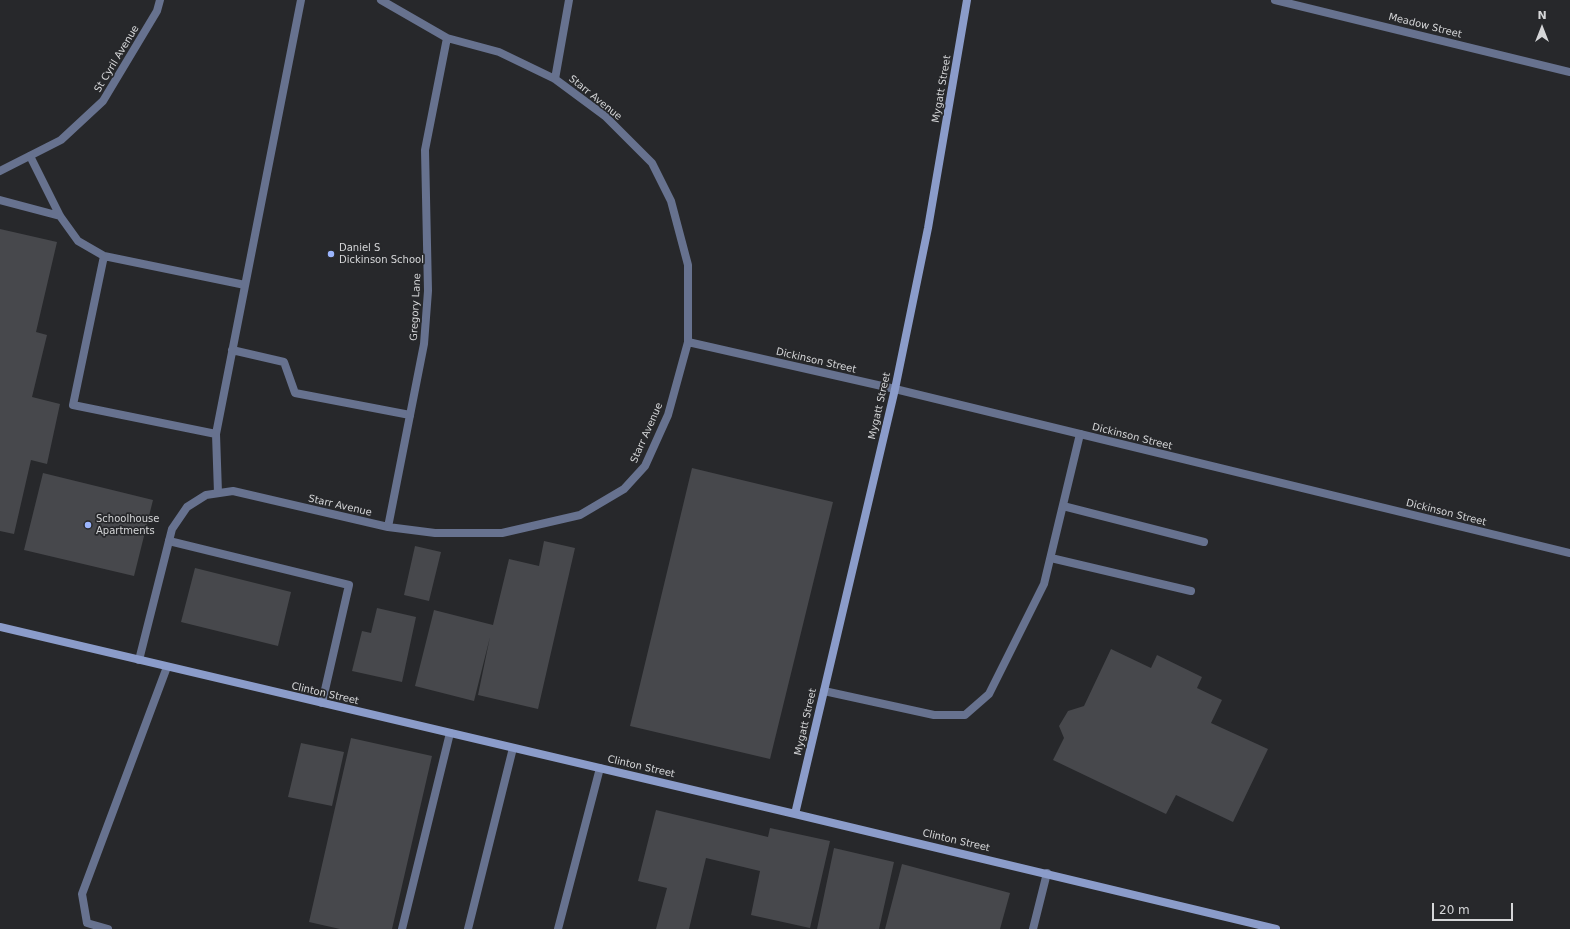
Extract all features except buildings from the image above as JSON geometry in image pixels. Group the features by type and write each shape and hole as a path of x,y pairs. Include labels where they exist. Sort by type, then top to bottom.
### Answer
{"street":[{"name":"St Cyril Avenue","path":"0,171 61,140 103,101 157,11 160,0"},
{"path":"218,493 216,434 301,0"},
{"name":"Starr Avenue","path":"139,660 172,529 187,507 206,495 233,491 388,527 435,533 502,533 580,515 624,489 645,466 668,416 688,342 688,266 672,201 652,163 605,116 555,79 500,52 447,38 381,0"},
{"path":"555,79 569,0"},
{"name":"Mygatt Street","path":"795,814 895,389 928,228 968,0"},
{"name":"Meadow Street","path":"1275,0 1570,72"},
{"name":"Gregory Lane","path":"388,527 424,344 428,291 426,150 447,38"},
{"path":"30,156 60,216 78,241 104,256 245,285"},
{"path":"0,200 60,216"},
{"path":"104,256 74,405 216,434"},
{"name":"Dickinson Street","path":"688,342 895,389 1570,553"},
{"path":"232,350 284,362 295,393 410,415"},
{"path":"824,691 934,715 965,715 989,694 1044,584 1080,434"},
{"path":"1063,506 1204,542"},
{"path":"169,541 349,584 322,703"},
{"path":"1051,558 1191,591"},
{"name":"Clinton Street","path":"0,627 1047,873 1276,929"},
{"path":"108,929 87,923 82,894 167,667"},
{"path":"402,929 450,733"},
{"path":"468,929 513,748"},
{"path":"558,929 600,768"},
{"path":"1033,929 1047,873"}],"place":[{"name":"Daniel S Dickinson School","path":"331,254"},
{"name":"Schoolhouse Apartments","path":"88,525"}]}
